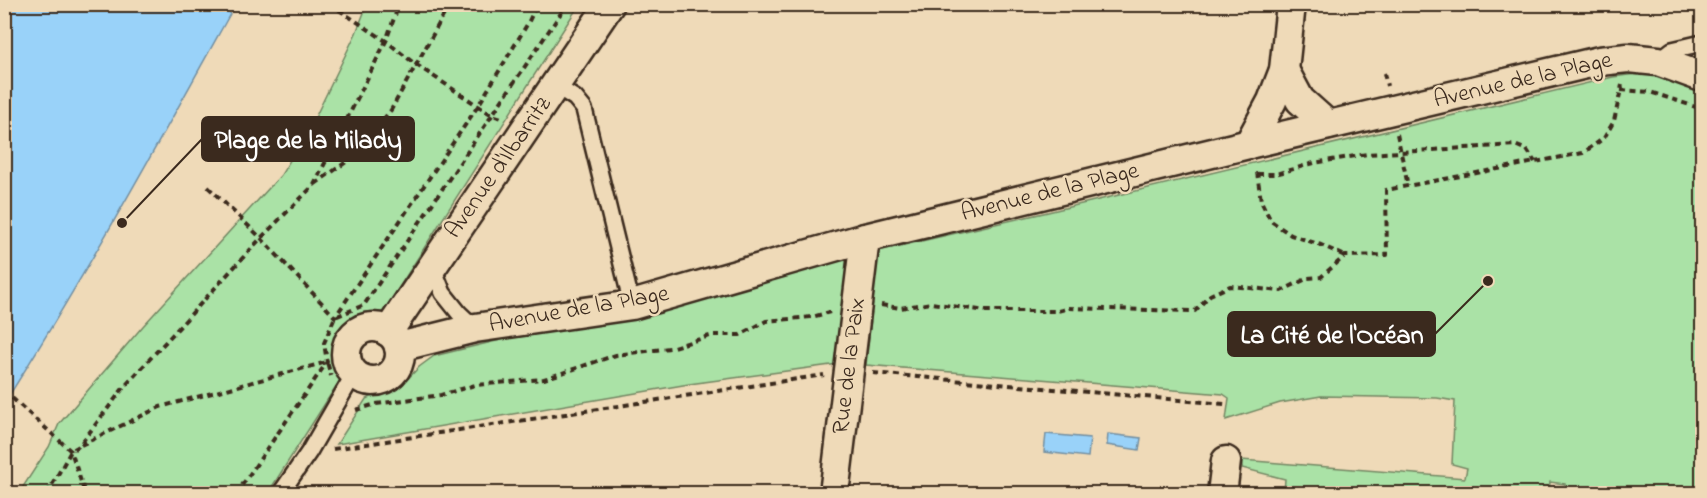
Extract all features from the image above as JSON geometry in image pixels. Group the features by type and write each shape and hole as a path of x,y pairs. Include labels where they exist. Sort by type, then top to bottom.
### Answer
{"street":[{"name":"Avenue d'Ilbarritz","path":"393,339 432,265 610,4"},
{"path":"1249,144 1272,101 1284,70 1291,4"},
{"name":"Avenue de la Plage","path":"393,339 632,305 865,238 1599,61 1628,58 1658,61 1702,77"},
{"path":"1284,70 1300,100 1328,125"},
{"name":"Rue de la Paix","path":"834,494 865,238"},
{"path":"370,327 379,328 393,339 399,361 389,376 371,381 344,379 349,367 346,350 354,334 370,327"},
{"path":"1222,494 1226,461"}],"lane":[{"path":"1658,61 1672,50 1702,43"},
{"path":"556,86 575,98 584,109 632,305"},
{"path":"432,265 443,293 475,328"},
{"path":"280,494 309,452 344,379"}],"path":[{"path":"330,4 492,115 529,125"},
{"path":"314,185 386,41 399,4"},
{"path":"79,446 125,386 261,238 314,185 349,160 356,152 391,110 449,4"},
{"path":"344,379 327,363 324,343 335,317 478,106 537,4"},
{"path":"335,317 364,305 567,4"},
{"path":"1387,255 1386,190 1583,153 1604,138 1614,121 1628,58"},
{"path":"1622,90 1650,92 1702,110"},
{"path":"1249,144 1261,201 1271,221 1291,235 1346,256"},
{"path":"1257,174 1276,174 1314,163 1367,154 1515,145 1527,150 1535,162"},
{"path":"208,187 261,238 335,317"},
{"path":"47,494 71,451 160,407 327,363"},
{"path":"236,494 327,363"},
{"path":"309,452 849,371 1225,404"},
{"path":"12,398 71,451 85,494"}],"green space":[{"path":"367,5 579,5 268,493 19,493 49,447 59,424 143,326 281,175 311,126"},
{"path":"1636,74 1658,75 1702,92 1702,493 1565,493 1565,484 1550,482 1549,494 1284,493 1285,479 1242,468 1242,460 1465,478 1467,468 1452,464 1455,401 1437,398 1321,396 1280,403 1226,420 1229,398 1223,394 866,365 878,251 1613,77"},
{"path":"838,258 848,259 851,266 838,364 689,384 337,444 366,399 401,386 419,367 434,356"}],"water":[{"path":"5,4 235,5 94,255 5,402"},
{"path":"1046,434 1090,438 1088,457 1044,452"},
{"path":"1108,434 1141,438 1139,450 1107,445"}],"place":[{"name":"Plage de la Milady","path":"122,223"},
{"name":"La Cité de l'Océan","path":"1488,281"}]}
